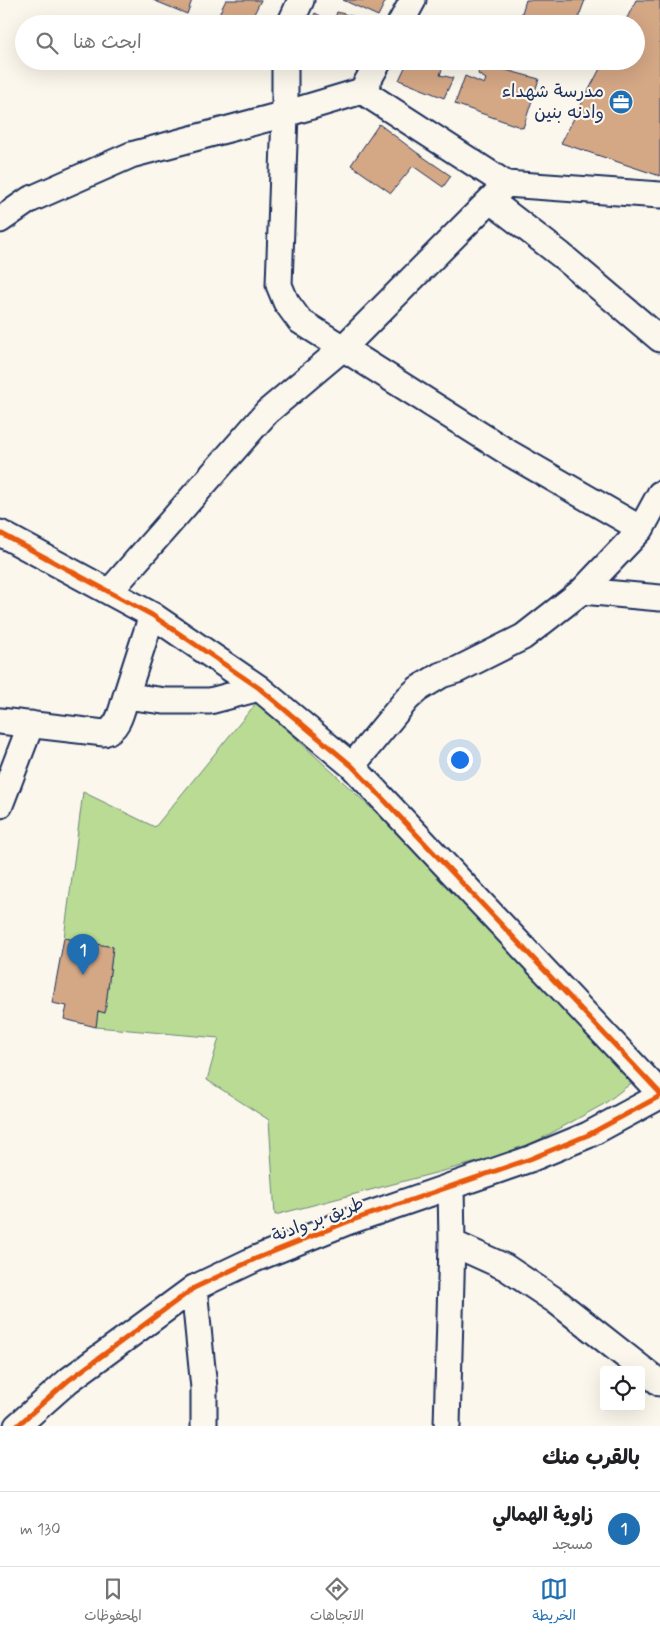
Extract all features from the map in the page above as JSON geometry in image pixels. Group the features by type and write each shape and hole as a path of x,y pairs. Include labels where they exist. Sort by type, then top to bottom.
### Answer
{"street":[{"path":"294,15 301,0"},
{"path":"405,15 414,0"},
{"path":"285,70 279,285 286,302 300,321 509,453 641,528"},
{"path":"0,220 29,200 131,155 362,91 374,70"},
{"path":"362,91 498,192 560,255 660,339"},
{"path":"110,592 268,412 343,348 498,192 660,195"},
{"path":"352,766 406,699 436,678 523,637 582,591 641,528 660,494"},
{"path":"0,533 152,616 259,688 352,766 660,1094"},
{"path":"582,591 660,598"},
{"path":"0,721 99,733 111,731 115,726 126,696 152,616"},
{"path":"126,696 166,701 210,701 259,688"},
{"path":"0,805 31,724"},
{"name":"طريق بر وادنة","path":"17,1426 69,1380 194,1288 255,1259 347,1222 530,1159 588,1135 660,1094"},
{"path":"447,1426 452,1243 451,1186"},
{"path":"452,1243 505,1267 520,1276 556,1301 660,1383"},
{"path":"194,1288 204,1388 204,1426"}],"green space":[{"path":"257,702 411,845 634,1081 604,1104 519,1151 275,1215 269,1120 207,1080 219,1038 96,1027 98,1011 105,1013 113,947 64,938 83,792 155,827"}],"building":[{"path":"153,0 192,0 187,14"},
{"path":"226,0 261,0 254,15 218,15"},
{"path":"343,0 386,0 378,15"},
{"path":"526,0 585,0 579,15 521,15"},
{"name":"مدرسة شهداء وادنه بنين","path":"636,0 660,0 660,176 561,143 599,70 645,70 645,15 628,15"},
{"path":"337,12 348,15 336,15"},
{"path":"404,70 442,70 440,75 453,78 444,98 399,80"},
{"path":"479,70 506,70 539,79 523,128 455,104 465,76 484,84 486,79 478,74"},
{"path":"379,124 451,176 443,187 413,166 391,193 351,165"},
{"path":"64,938 113,947 105,1013 98,1011 96,1027 64,1019 67,1006 52,1003"}],"cycle path":[{"path":"0,533 152,615 259,688 352,766 660,1093"},
{"path":"17,1426 69,1380 194,1288 255,1259 347,1222 530,1159 588,1135 660,1096"}],"place":[{"name":"مدرسة شهداء وادنه بنين","path":"621,102"},
{"name":"زاوية الهمالي","path":"83,975"}]}
